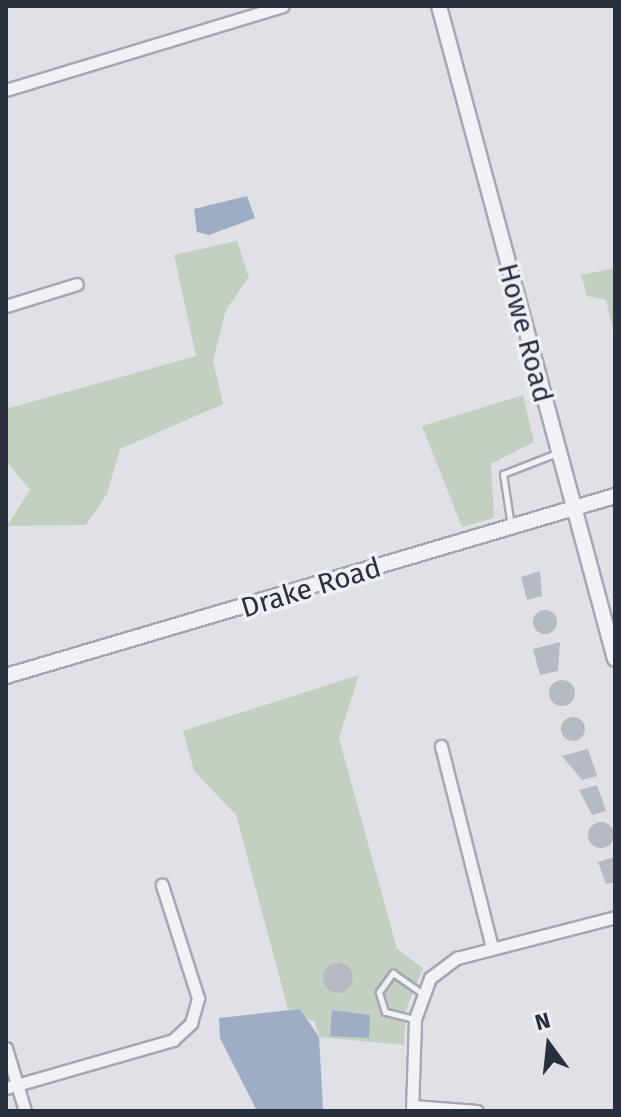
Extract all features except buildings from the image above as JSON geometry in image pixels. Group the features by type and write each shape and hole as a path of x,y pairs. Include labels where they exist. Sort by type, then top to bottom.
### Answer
{"street":[{"path":"6,90 283,6"},
{"name":"Howe Road","path":"439,6 572,508 611,630 615,659"},
{"path":"6,306 77,284"},
{"name":"Drake Road","path":"6,676 615,496"},
{"path":"441,746 492,948"},
{"path":"11,1086 173,1040 191,1023 198,998 162,885"},
{"path":"477,1111 413,1108 415,1019 430,978 457,958 615,917"},
{"path":"6,1048 11,1086 25,1111"}],"lane":[{"path":"511,527 503,474 557,453"},
{"path":"415,1019 385,1012 379,992 393,973 424,995"}],"green space":[{"path":"237,241 249,277 226,310 213,361 223,404 120,449 107,494 86,525 7,526 30,490 6,461 6,409 196,356 174,255"},
{"path":"615,268 615,337 606,300 587,296 581,275"},
{"path":"523,395 534,442 491,464 494,518 462,527 422,426"},
{"path":"359,675 339,738 397,949 423,968 406,1010 404,1045 319,1037 315,1022 288,1009 236,815 194,771 183,731"}],"water":[{"path":"247,196 255,218 209,235 197,232 194,209"},
{"path":"300,1009 319,1037 323,1109 257,1111 220,1038 219,1018"},
{"path":"332,1010 370,1015 369,1038 330,1036"}]}
